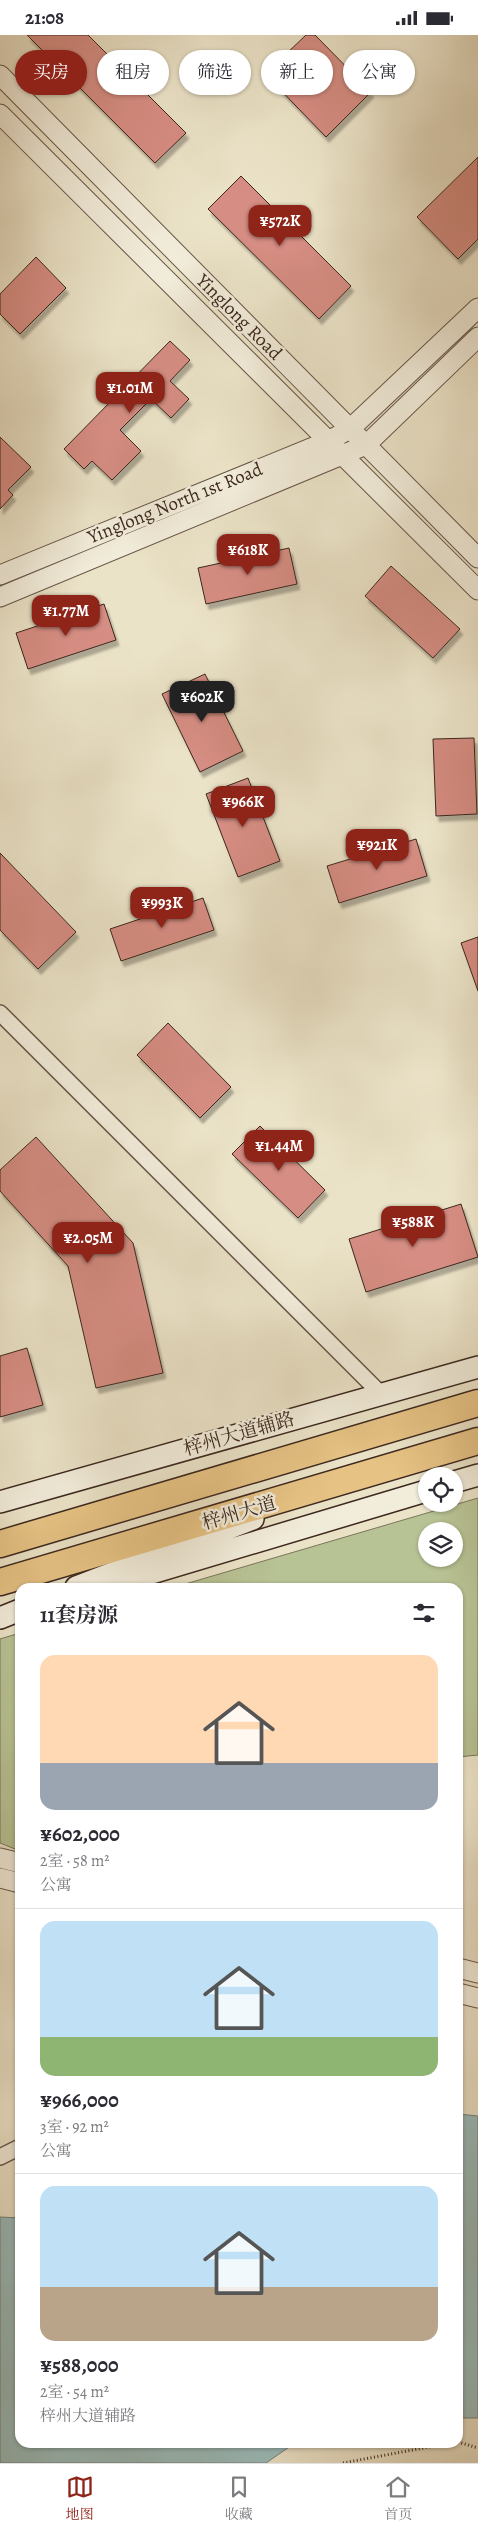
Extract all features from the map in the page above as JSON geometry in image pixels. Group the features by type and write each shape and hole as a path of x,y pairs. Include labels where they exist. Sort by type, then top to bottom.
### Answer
{"highway":[{"name":"梓州大道","path":"0,1544 478,1403"},
{"name":"梓州大道","path":"0,1583 478,1441"}],"main road":[{"name":"梓州大道辅路","path":"0,1502 478,1367"},
{"path":"86,1583 367,1475"},
{"path":"463,1479 478,1475"},
{"path":"118,1583 418,1493"},
{"path":"0,1532 89,1517"},
{"path":"0,1619 15,1612"},
{"path":"0,1619 15,1615"}],"street":[{"name":"Yinglong Road","path":"0,75 478,558"},
{"name":"Yinglong Road","path":"0,113 478,590"},
{"name":"Yinglong North 1st Road","path":"0,575 328,441 350,429 478,308"},
{"path":"366,445 478,337"},
{"name":"Yinglong North 1st Road","path":"0,597 366,445"},
{"path":"0,1013 381,1394"},
{"path":"0,1858 15,1862"},
{"path":"0,1878 15,1882"},
{"path":"463,1970 478,1973"},
{"path":"463,1994 478,1997"},
{"path":"0,2157 15,2150"}],"path":[{"path":"463,2444 478,2448"},
{"path":"342,2463 423,2448"}],"green space":[{"path":"478,1498 478,1755 463,1756 463,1583 189,1583 430,1512 463,1512 463,1502"},
{"path":"15,1634 15,1849 0,1843 0,1639"}],"water":[{"path":"463,2114 478,2116 478,2418 463,2418"},
{"path":"0,2217 15,2218 15,2448 288,2448 266,2463 0,2463"}],"building":[{"path":"27,35 88,35 103,50 97,50 97,95 148,95 186,133 155,163 87,95 87,50 42,50"},
{"path":"306,35 315,35 330,50 290,50"},
{"path":"333,53 343,64 343,95 368,95 326,137 285,95 333,95"},
{"path":"478,157 478,239 458,259 417,217"},
{"path":"241,176 351,286 319,319 208,209"},
{"path":"36,257 66,288 20,334 0,314 0,294"},
{"path":"170,341 190,360 170,381 189,399 171,418 151,399 120,430 141,451 112,480 92,461 84,469 64,449"},
{"path":"0,437 31,467 8,490 13,495 0,509"},
{"path":"289,548 297,584 206,604 198,568"},
{"path":"391,566 460,629 433,658 365,596"},
{"path":"104,604 116,640 28,669 16,633"},
{"path":"205,674 243,751 200,772 162,694"},
{"path":"474,738 477,814 436,816 433,739"},
{"path":"248,778 280,861 238,877 206,794"},
{"path":"416,839 427,876 339,903 327,866"},
{"path":"0,853 76,932 38,969 0,930"},
{"path":"203,898 214,930 121,961 110,929"},
{"path":"478,937 478,991 461,943"},
{"path":"168,1023 231,1087 200,1118 137,1055"},
{"path":"260,1126 325,1190 298,1218 232,1154"},
{"path":"36,1137 133,1243 163,1373 96,1388 68,1266 0,1191 0,1170"},
{"path":"461,1204 478,1257 366,1292 349,1239"},
{"path":"27,1348 43,1405 0,1417 0,1356"}]}
